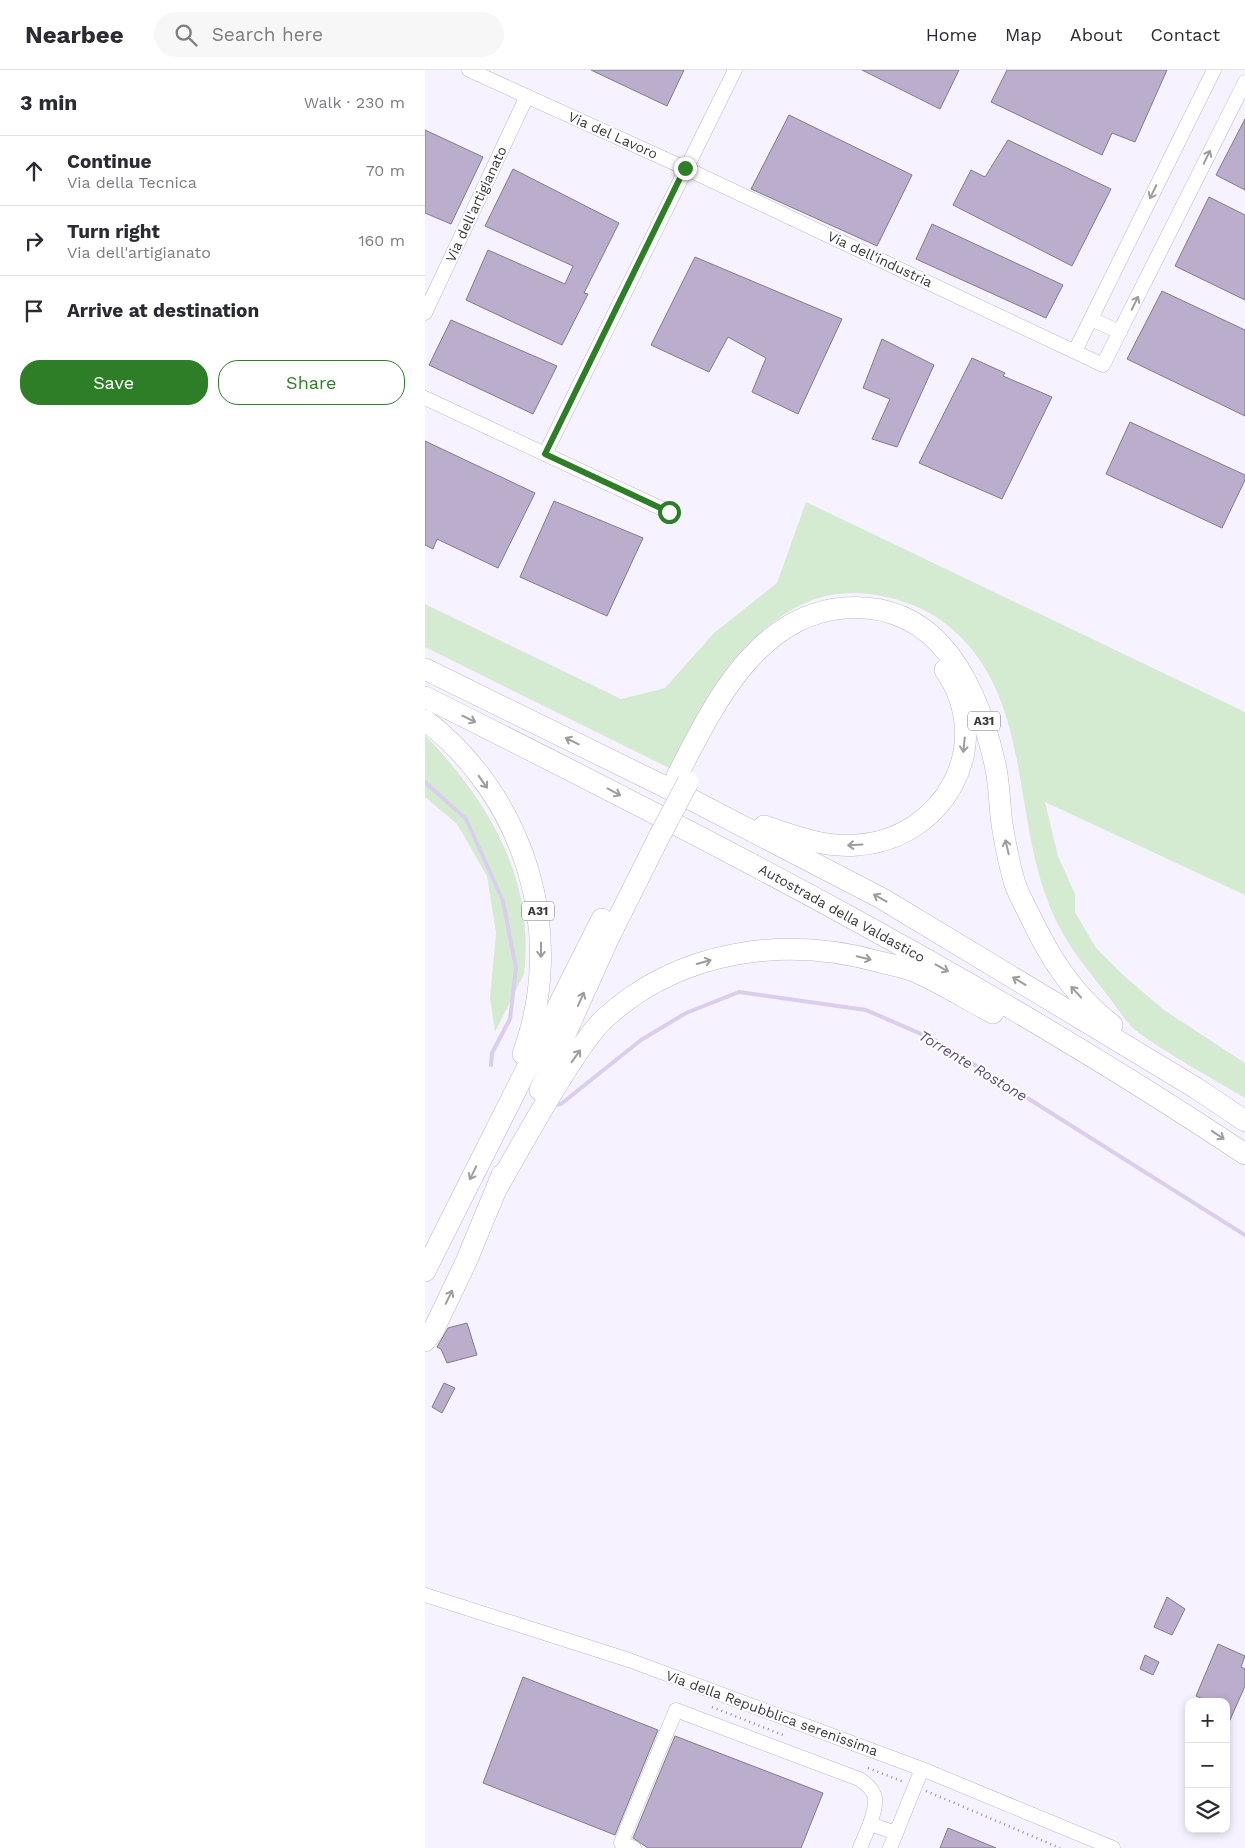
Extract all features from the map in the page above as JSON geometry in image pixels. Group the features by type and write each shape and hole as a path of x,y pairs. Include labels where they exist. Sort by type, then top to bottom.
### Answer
{"highway":[{"name":"A31","path":"686,786 730,680 754,653 780,632 807,616 833,609 878,610 898,615 912,622 935,639 954,661 972,690 981,710 996,766 1003,830 1016,885 1041,938 1066,981 1095,1012 1196,1088"},
{"name":"A31","path":"425,1271 495,1129 655,831 686,786 720,720 755,669 780,645 809,629 826,624 862,620 879,623 913,636 926,645 937,658 952,682 962,708 965,730 963,755 952,787 933,812 923,821 885,840 856,846 807,839 686,786"},
{"name":"Autostrada della Valdastico","path":"425,669 686,786 881,898 1196,1088 1245,1121"},
{"name":"Autostrada della Valdastico","path":"425,697 594,781 807,893 1050,1030 1190,1117 1245,1154"},
{"name":"A31","path":"425,720 444,737 478,774 504,814 527,864 539,916 541,962 536,1006 527,1042 495,1129"},
{"name":"A31","path":"425,1341 433,1331 466,1262 655,831"},
{"name":"A31","path":"497,1188 553,1091 577,1053 603,1020 639,992 691,966 733,954 774,948 818,949 842,953 915,972 1190,1117"}],"street":[{"name":"Via del Lavoro","path":"469,70 685,168"},
{"path":"545,454 735,70"},
{"path":"1075,351 1214,70"},
{"name":"Via dell'industria","path":"685,168 1103,365 1245,82"},
{"name":"Via dell'artigianato","path":"425,313 527,96"},
{"path":"1091,319 1120,332"},
{"path":"425,398 669,512"},
{"name":"Via della Repubblica serenissima","path":"425,1595 629,1660 922,1769 1111,1848"},
{"path":"634,1848 621,1843 676,1710 859,1779 872,1788 875,1795 875,1807 860,1848"},
{"path":"890,1848 922,1769"},
{"path":"870,1824 896,1834"}],"green space":[{"path":"806,502 1245,712 1245,895 1045,802 1058,856 1075,894 1075,912 1096,948 1123,975 1164,1010 1245,1063 1245,1098 1175,1057 1135,1030 1072,948 1048,902 1039,873 1015,753 1008,723 998,694 974,652 952,629 925,611 910,604 865,593 826,596 791,610 761,633 734,662 711,696 669,768 425,647 425,604 621,699 665,688 714,633 777,583"},
{"path":"425,735 469,787 487,815 503,844 514,874 522,906 526,939 524,974 495,1032 490,998 496,933 487,876 457,824 425,797"}],"building":[{"path":"591,70 684,70 667,106"},
{"path":"862,70 959,70 940,109"},
{"path":"1007,70 1167,70 1135,142 1112,133 1102,155 991,102"},
{"path":"789,115 912,175 877,246 751,189"},
{"path":"1245,119 1245,190 1216,175"},
{"path":"425,130 483,157 451,224 425,213"},
{"path":"1008,140 1111,189 1072,266 953,205 971,170 985,177"},
{"path":"513,169 619,223 584,293 588,294 562,345 466,300 488,250 565,284 573,266 485,226"},
{"path":"1209,197 1245,215 1245,300 1175,266"},
{"path":"932,224 1063,285 1046,318 916,259"},
{"path":"695,257 842,319 798,414 752,392 766,358 728,337 709,372 651,345"},
{"path":"1162,291 1245,330 1245,416 1127,359"},
{"path":"451,320 557,366 533,414 429,365"},
{"path":"882,339 934,365 897,447 872,439 890,399 863,388"},
{"path":"972,358 1005,373 1003,376 1052,397 1002,499 919,463"},
{"path":"1130,422 1245,475 1245,480 1222,528 1106,474"},
{"path":"425,441 535,493 498,568 437,539 433,549 425,545"},
{"path":"554,501 643,538 607,616 520,577"},
{"path":"467,1323 477,1355 447,1363 441,1349 437,1347 448,1328"},
{"path":"444,1383 455,1388 442,1413 432,1407"},
{"path":"1167,1597 1185,1609 1172,1635 1154,1627"},
{"path":"1218,1644 1245,1656 1241,1667 1245,1669 1245,1686 1230,1720 1230,1698 1201,1698 1196,1696"},
{"path":"1145,1655 1159,1662 1153,1675 1140,1669"},
{"path":"523,1677 658,1730 615,1835 483,1783"},
{"path":"675,1736 823,1793 801,1848 648,1848 633,1838"},
{"path":"948,1828 996,1848 940,1848"}],"waterway":[{"name":"Torrente Rostone","path":"425,782 466,819 503,901 516,968 510,1019 492,1053 491,1065"},
{"name":"Torrente Rostone","path":"553,1105 561,1104 641,1040 686,1013 739,992 866,1010 935,1040 1245,1235"}],"route":[{"path":"669,512 545,454 685,168"}]}
